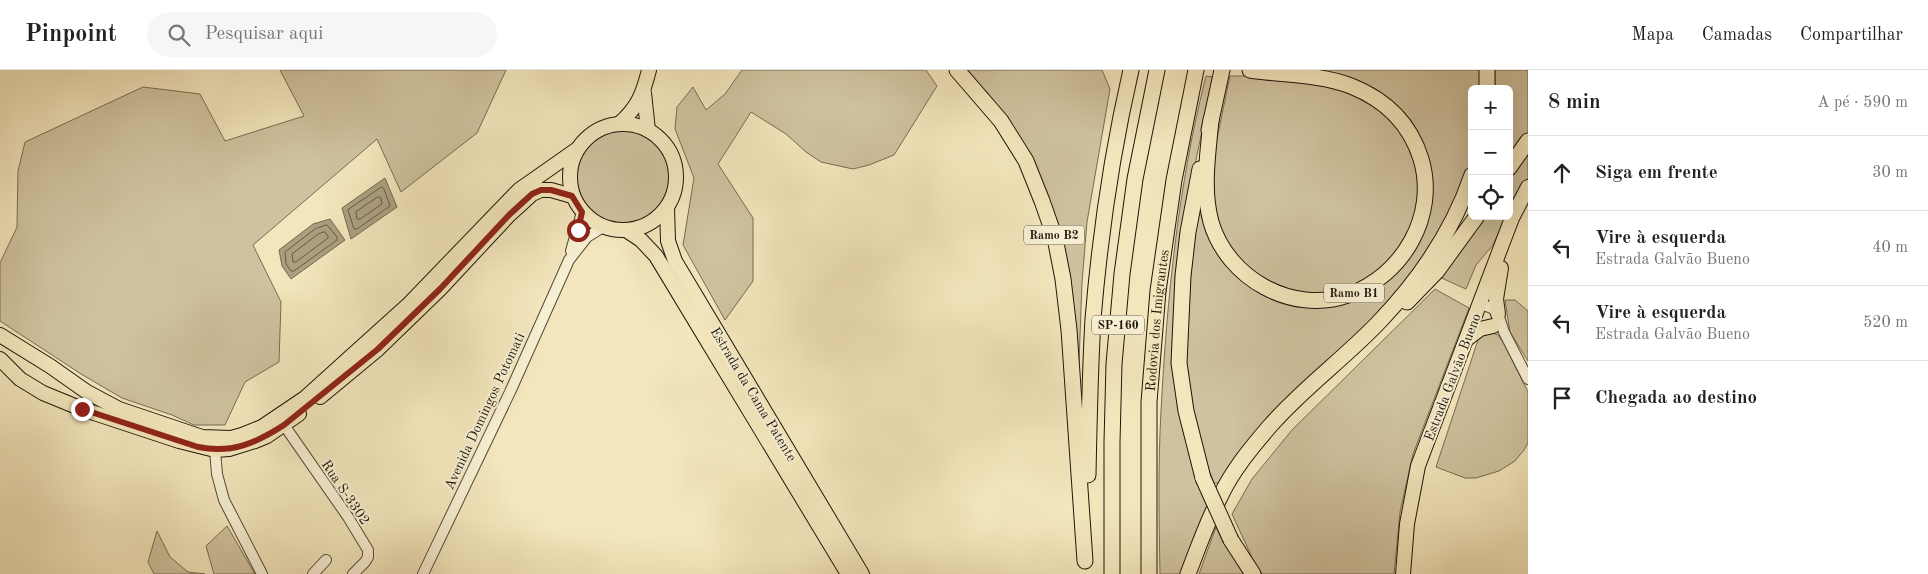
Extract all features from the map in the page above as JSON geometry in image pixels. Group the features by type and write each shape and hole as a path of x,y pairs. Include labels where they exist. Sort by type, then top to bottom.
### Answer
{"highway":[{"name":"Ramo B2","path":"957,70 1002,121 1026,162 1055,238 1063,279 1071,347 1085,568"},
{"name":"Ramo B1","path":"1211,120 1206,196 1211,222 1228,257 1250,278 1276,292 1293,298 1329,300 1362,290 1398,262 1420,223 1425,190 1422,163 1418,150 1405,125 1386,105 1350,86 1315,78 1250,70"},
{"path":"1487,70 1487,85"},
{"path":"1085,568 1093,320 1101,239 1110,176 1130,72"},
{"name":"SP-160","path":"1112,574 1114,364 1122,274 1135,179 1156,74"},
{"name":"Rodovia dos Imigrantes","path":"1149,574 1149,402 1158,291 1174,180 1194,77"},
{"path":"1220,77 1188,232 1179,343 1181,384 1203,478 1231,540 1253,574"},
{"path":"1513,162 1528,141"},
{"path":"1188,574 1220,495 1244,459 1271,425 1380,321 1410,287 1434,254 1460,207 1468,186"},
{"path":"1380,321 1400,308 1419,292 1437,271 1474,220"}],"main road":[{"path":"619,124 637,105 644,93 649,70"},
{"path":"644,93 648,130"},
{"path":"0,335 87,392 118,409 202,437 231,438 262,427 305,398 408,305 519,190 576,150 591,134 609,125 634,125 648,130 665,144 675,164 675,187 667,207 649,224 626,230 603,227 582,212 572,196 569,185 569,172 576,150"},
{"path":"1466,339 1480,328 1498,324 1496,299 1502,263 1501,250 1512,218 1528,187"},
{"path":"30,355 22,354 5,364 34,389 55,398 179,441 215,450 229,449 255,442 284,425 378,349 440,289 509,215 532,194 541,190 551,190 572,196"},
{"name":"Estrada da Cama Patente","path":"667,207 668,241 675,261 862,574"},
{"name":"Estrada da Cama Patente","path":"626,230 641,240 656,256 848,574"},
{"path":"1479,307 1474,300 1476,290 1488,261 1501,250"},
{"name":"Estrada Galvão Bueno","path":"1403,574 1407,524 1415,476 1479,307"},
{"path":"55,398 69,393 68,378"}],"street":[{"name":"Avenida Domingos Potomati","path":"423,574 510,392 569,260 582,212"},
{"name":"Avenida Domingos Potomati","path":"569,260 587,237 603,227"},
{"path":"1479,307 1484,318 1498,324 1528,379"},
{"name":"Rua S-3302","path":"284,425 348,517 368,550 366,562 353,574"},
{"path":"215,450 217,474 224,500 262,574"},
{"path":"313,574 326,560"}],"shaded area":[{"path":"280,70 506,70 477,133 401,192 377,139 253,245 281,302 279,362 245,382 225,425 194,425 172,415 122,398 81,374 0,321 0,263 17,227 18,171 25,142 143,87 200,94 225,141 304,116"},
{"path":"742,70 926,70 937,86 894,155 853,169 821,162 806,152 786,134 751,112 718,164 753,218 753,281 725,320 683,245 694,178 675,129 677,107 693,87 706,110 725,94"},
{"path":"965,70 1102,70 1110,89 1087,222 1082,283 1078,389 1071,307 1012,126 987,92"},
{"path":"1301,70 1482,70 1483,85 1468,85 1468,177 1422,264 1221,483 1214,483 1198,442 1184,350 1186,287 1202,195 1248,281 1334,302 1408,258 1428,156 1415,127 1405,113 1374,88 1355,80"},
{"path":"1495,70 1528,70 1528,137 1513,158 1513,85 1495,85"},
{"path":"1206,76 1213,77 1194,170 1177,292 1201,489 1208,507 1182,574 1160,574 1160,431 1170,284 1188,159"},
{"path":"1230,76 1255,76 1327,83 1382,105 1420,159 1419,215 1391,264 1354,287 1312,295 1287,290 1265,281 1234,255 1221,235 1211,193 1214,153"},
{"path":"623,131 641,135 656,144 665,159 669,177 665,195 656,210 641,219 623,223 605,219 590,210 581,195 577,177 581,159 590,144 605,135"},
{"path":"1528,152 1528,179 1513,203 1513,175"},
{"path":"1480,220 1504,220 1493,245 1476,265 1466,289 1437,276"},
{"path":"1435,289 1469,308 1413,454 1400,512 1394,574 1262,574 1256,566 1232,514 1252,479 1292,430"},
{"path":"1505,300 1515,300 1528,311 1528,361 1510,332"},
{"path":"1486,334 1498,335 1503,342 1528,392 1528,443 1515,461 1499,471 1476,478 1465,478 1436,467 1478,340"},
{"path":"227,526 255,574 214,574 206,546"},
{"path":"1216,527 1224,544 1227,545 1247,574 1199,574"},
{"path":"157,531 170,557 188,572 205,574 154,574 148,562"}],"water":[{"path":"385,178 397,207 351,239 342,208"},
{"path":"330,219 345,240 291,279 282,266 279,250 313,224"}],"route":[{"path":"82,409 198,447 215,450 229,449 255,442 284,425 310,406 378,349 440,289 509,215 532,194 541,190 551,190 572,196 582,212 578,230"}]}
